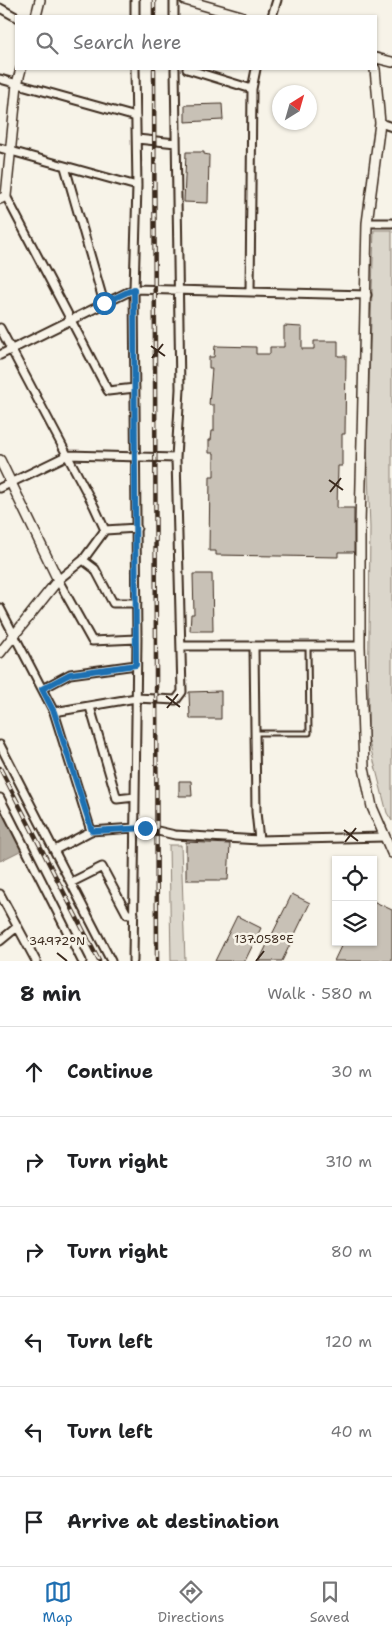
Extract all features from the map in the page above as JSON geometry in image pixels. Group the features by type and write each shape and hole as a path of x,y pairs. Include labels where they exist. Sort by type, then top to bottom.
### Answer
{"street":[{"path":"36,15 40,0"},
{"path":"134,15 135,0"},
{"path":"174,0 174,15"},
{"path":"185,0 238,15"},
{"path":"272,15 277,0"},
{"path":"0,8 15,16"},
{"path":"377,58 392,62"},
{"path":"21,70 5,149 3,198 108,391 135,388"},
{"path":"133,961 137,639 134,289 137,186 134,70"},
{"path":"54,712 136,698 171,700 179,697 182,692 176,458 180,389 175,70"},
{"path":"190,70 252,88"},
{"path":"250,292 252,88 256,70"},
{"path":"375,70 380,123 367,223 367,295 360,526 360,646 364,768 372,807 392,853"},
{"path":"0,79 136,117"},
{"path":"380,123 392,127"},
{"path":"136,139 176,143"},
{"path":"5,149 65,168 137,186"},
{"path":"65,168 104,303"},
{"path":"367,223 392,223"},
{"path":"0,355 134,289 367,295"},
{"path":"0,328 105,530"},
{"path":"0,488 68,456 176,458"},
{"path":"0,460 58,580 92,641 137,639"},
{"path":"105,530 137,528"},
{"path":"0,653 58,580 83,560 105,530"},
{"path":"83,560 95,569 113,604 137,603"},
{"path":"0,608 54,712 92,831"},
{"path":"181,646 360,646"},
{"path":"254,647 259,840"},
{"path":"42,689 70,674 136,665"},
{"path":"90,707 117,799 135,797"},
{"path":"0,745 111,961"},
{"path":"0,798 82,961"},
{"path":"55,850 92,831 134,828 145,828 175,835 259,840 384,837"},
{"path":"72,882 102,867 127,914 134,914"},
{"path":"0,894 36,961"},
{"path":"0,941 17,927"}],"lane":[{"path":"255,733 308,733 308,646"}],"shaded area":[{"path":"374,230 392,230 392,821 387,813 368,738 370,528 367,443"},
{"path":"0,808 22,850 0,861"},
{"path":"169,845 181,845 185,961 171,961"}],"building":[{"path":"222,104 223,120 185,122 185,105"},
{"path":"186,152 204,152 204,154 209,155 208,203 184,202"},
{"path":"284,326 302,327 302,349 314,349 314,341 338,341 338,356 346,356 345,434 342,434 342,466 338,466 337,508 354,508 354,552 338,552 338,557 216,555 216,551 209,551 210,476 214,476 214,453 209,453 209,440 211,440 212,431 214,431 214,405 209,405 212,368 209,368 209,357 214,357 215,346 256,347 256,354 270,354 270,347 284,347"},
{"path":"193,574 212,574 213,631 190,631 191,614 194,614"},
{"path":"221,691 221,719 190,719 189,692"},
{"path":"179,781 191,781 192,796 179,796"},
{"path":"186,842 230,844 228,880 186,880"},
{"path":"292,894 310,903 282,961 259,961"},
{"path":"377,903 392,910 392,961 334,961 341,946 377,946"},
{"path":"237,916 261,928 245,961 215,961"}],"railway":[{"path":"154,0 154,15"},
{"path":"154,70 157,961"},
{"path":"0,768 99,961"}],"route":[{"path":"104,303 134,289 137,528 136,665 70,674 42,689 54,712 92,831 145,828"}]}
